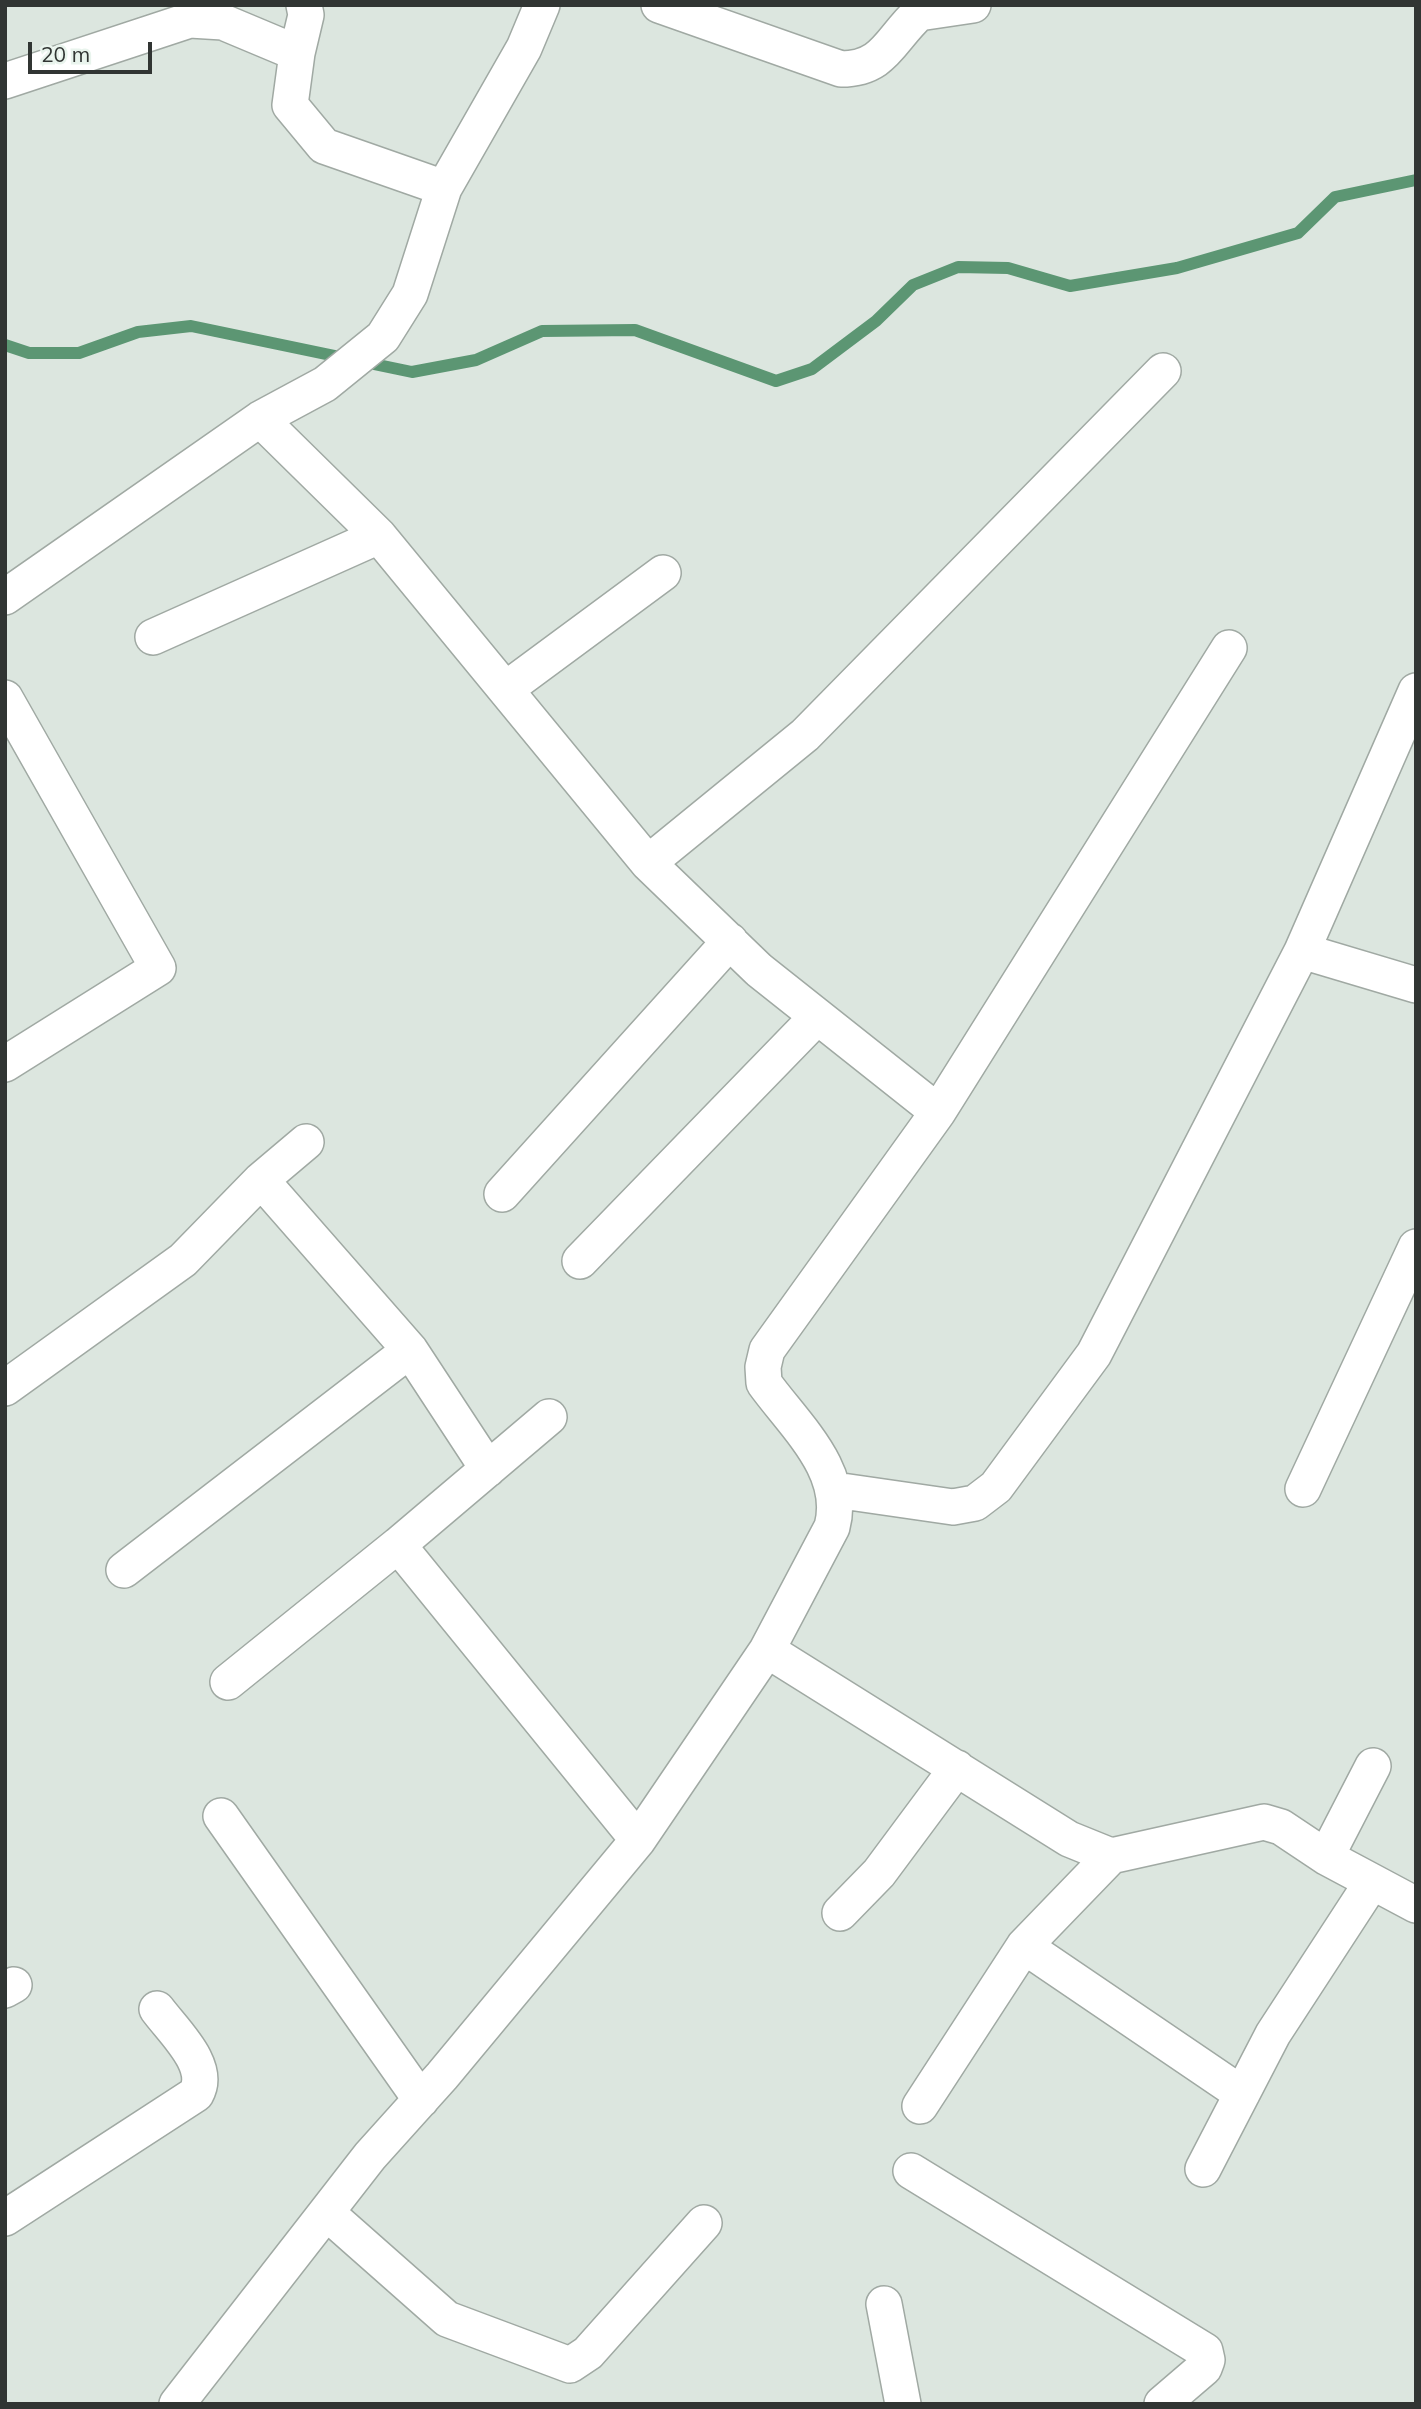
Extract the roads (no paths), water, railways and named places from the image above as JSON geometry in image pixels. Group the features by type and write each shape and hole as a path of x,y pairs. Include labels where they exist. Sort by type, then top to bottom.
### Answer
{"street":[{"path":"304,5 306,15 290,105 324,146 444,188"},
{"path":"5,597 260,419 326,384 383,337 410,294 444,188 524,48 542,5"},
{"path":"659,5 743,19 841,69 859,69 873,64 919,13 973,5"},
{"path":"5,81 190,20 223,22 298,53"},
{"path":"648,863 805,735 1163,371"},
{"path":"260,419 379,536 648,863 730,941 817,1017 938,1112"},
{"path":"153,637 379,536"},
{"path":"506,688 663,573"},
{"path":"177,2404 370,2156 421,2100 638,1840 767,1650 832,1527 837,1508 830,1471 764,1383 763,1367 767,1350 938,1112 1229,648"},
{"path":"835,1490 953,1507 975,1503 996,1487 1094,1354 1302,951 1416,691"},
{"path":"5,698 158,968 5,1063"},
{"path":"502,1194 730,941"},
{"path":"1302,951 1416,985"},
{"path":"580,1261 817,1017"},
{"path":"5,1388 183,1260 261,1180 306,1142"},
{"path":"261,1180 410,1350 488,1469"},
{"path":"1303,1489 1416,1247"},
{"path":"124,1570 410,1350"},
{"path":"228,1682 398,1545 549,1417"},
{"path":"398,1545 638,1840"},
{"path":"767,1650 1069,1839 1111,1856"},
{"path":"1326,1857 1373,1766"},
{"path":"840,1913 878,1873 957,1768"},
{"path":"221,1815 421,2100"},
{"path":"920,2106 1024,1946 1111,1856 1264,1822 1281,1827 1326,1857 1416,1905"},
{"path":"1202,2169 1273,2034 1372,1882"},
{"path":"1024,1946 1242,2094"},
{"path":"5,2218 196,2094 202,2083 200,2069 157,2009"},
{"path":"911,2171 1205,2351 1207,2360 1204,2368 1162,2404"},
{"path":"327,2213 447,2319 570,2365 580,2361 588,2353 704,2223"},
{"path":"884,2304 903,2404"}],"waterway":[{"path":"5,345 29,353 79,353 138,332 191,326 412,372 476,360 542,331 635,330 776,381 812,369 876,321 913,285 958,267 1008,268 1070,286 1177,268 1298,233 1335,197 1416,180"}]}
